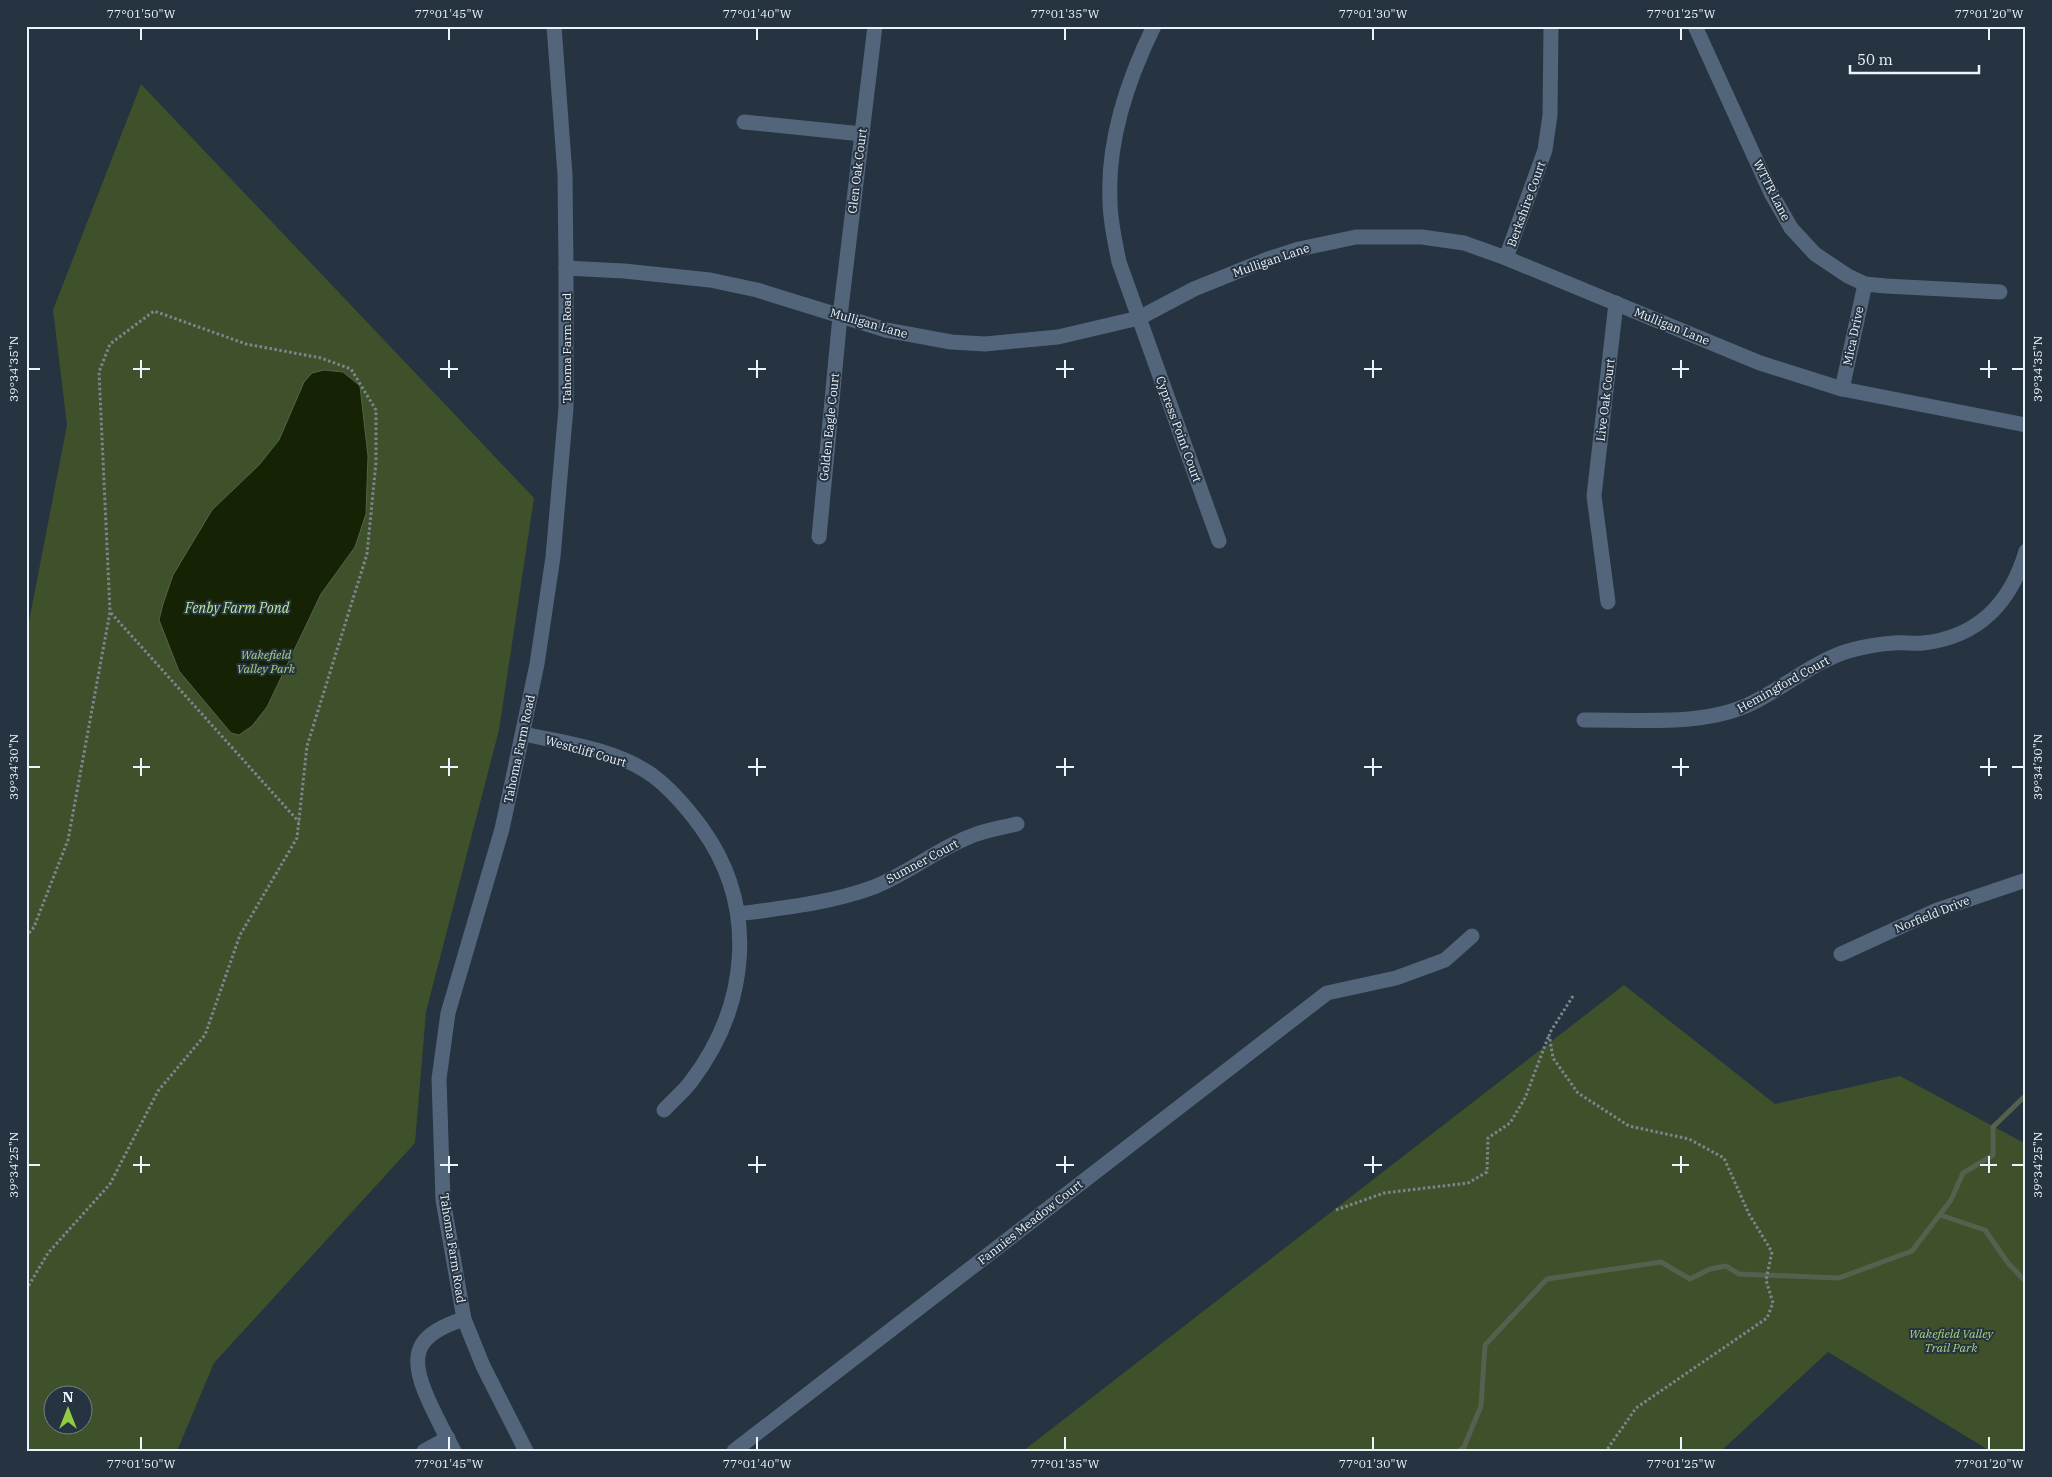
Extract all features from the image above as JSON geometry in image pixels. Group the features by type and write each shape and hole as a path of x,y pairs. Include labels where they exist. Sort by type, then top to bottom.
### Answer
{"street":[{"name":"Tahoma Farm Road","path":"526,1451 483,1366 464,1319 443,1200 439,1079 448,1013 502,829 537,664 553,557 566,408 565,175 554,26"},
{"name":"Glen Oak Court","path":"840,316 875,26"},
{"name":"Cypress Point Court","path":"1154,26 1139,57 1117,131 1110,170 1112,231 1119,262 1219,540"},
{"name":"Berkshire Court","path":"1506,258 1545,150 1550,115 1551,26"},
{"name":"WTTR Lane","path":"1695,26 1771,193 1791,228 1815,254 1848,276 1865,284 2000,292"},
{"path":"744,122 862,134"},
{"name":"Mulligan Lane","path":"566,268 624,271 710,280 757,290 886,330 951,342 985,344 1058,337 1139,318 1194,289 1268,259 1300,249 1356,238 1422,238 1464,243 1506,258 1760,363 1842,389 2026,425"},
{"name":"Mica Drive","path":"1842,389 1865,284"},
{"name":"Live Oak Court","path":"1608,602 1594,496 1616,303"},
{"name":"Golden Eagle Court","path":"819,537 840,316"},
{"name":"Hemingford Court","path":"1584,720 1674,719 1729,713 1773,692 1813,666 1850,650 1892,643 1924,643 1951,637 1974,626 2000,604 2014,583 2026,551"},
{"name":"Westcliff Court","path":"522,734 606,754 629,762 651,774 670,790 695,819 719,854 731,886 738,914 740,966 735,994 720,1034 690,1083 664,1110"},
{"name":"Sumner Court","path":"738,914 807,904 873,887 910,870 947,847 970,836 1017,824"},
{"name":"Norfield Drive","path":"1841,954 1936,910 2026,880"},
{"name":"Fannies Meadow Court","path":"734,1451 1327,993 1396,978 1445,960 1472,936"},
{"path":"424,1451 451,1445 420,1382 417,1357 426,1340 433,1332 464,1319"}],"path":[{"path":"26,937 34,927 68,840 110,612 99,372 110,344 154,311 246,344 321,358 351,369 376,410 376,462 367,554 308,746 297,838 240,935 205,1035 158,1091 110,1184 48,1254 26,1290"},
{"path":"110,612 299,822"},
{"path":"1336,1210 1384,1193 1468,1183 1487,1172 1488,1138 1510,1122 1525,1098 1550,1034 1573,996"},
{"path":"1550,1034 1554,1058 1578,1093 1629,1126 1689,1139 1724,1158 1749,1214 1772,1252 1766,1280 1773,1303 1767,1318 1636,1408 1606,1451"}],"green space":[{"name":"Wakefield Valley Park","path":"141,84 534,498 499,730 426,1012 415,1143 214,1363 177,1451 26,1451 26,637 67,425 53,310"},
{"name":"Wakefield Valley Trail Park","path":"1624,985 1775,1104 1900,1076 2026,1144 2026,1451 1990,1451 1828,1352 1721,1451 1023,1451"}],"water":[{"name":"Fenby Farm Pond","path":"324,370 343,372 360,386 368,456 366,514 355,547 321,594 267,707 252,726 239,735 231,733 179,671 159,620 173,575 212,510 259,465 279,440 304,382 312,373"}],"waterway":[{"path":"1459,1451 1464,1447 1481,1406 1485,1345 1547,1279 1661,1262 1690,1279 1710,1269 1726,1266 1739,1274 1839,1278 1912,1251 1951,1200 1963,1173 1993,1155 1993,1127 2026,1095"},
{"path":"1940,1215 1985,1230 2008,1263 2026,1282"}]}
